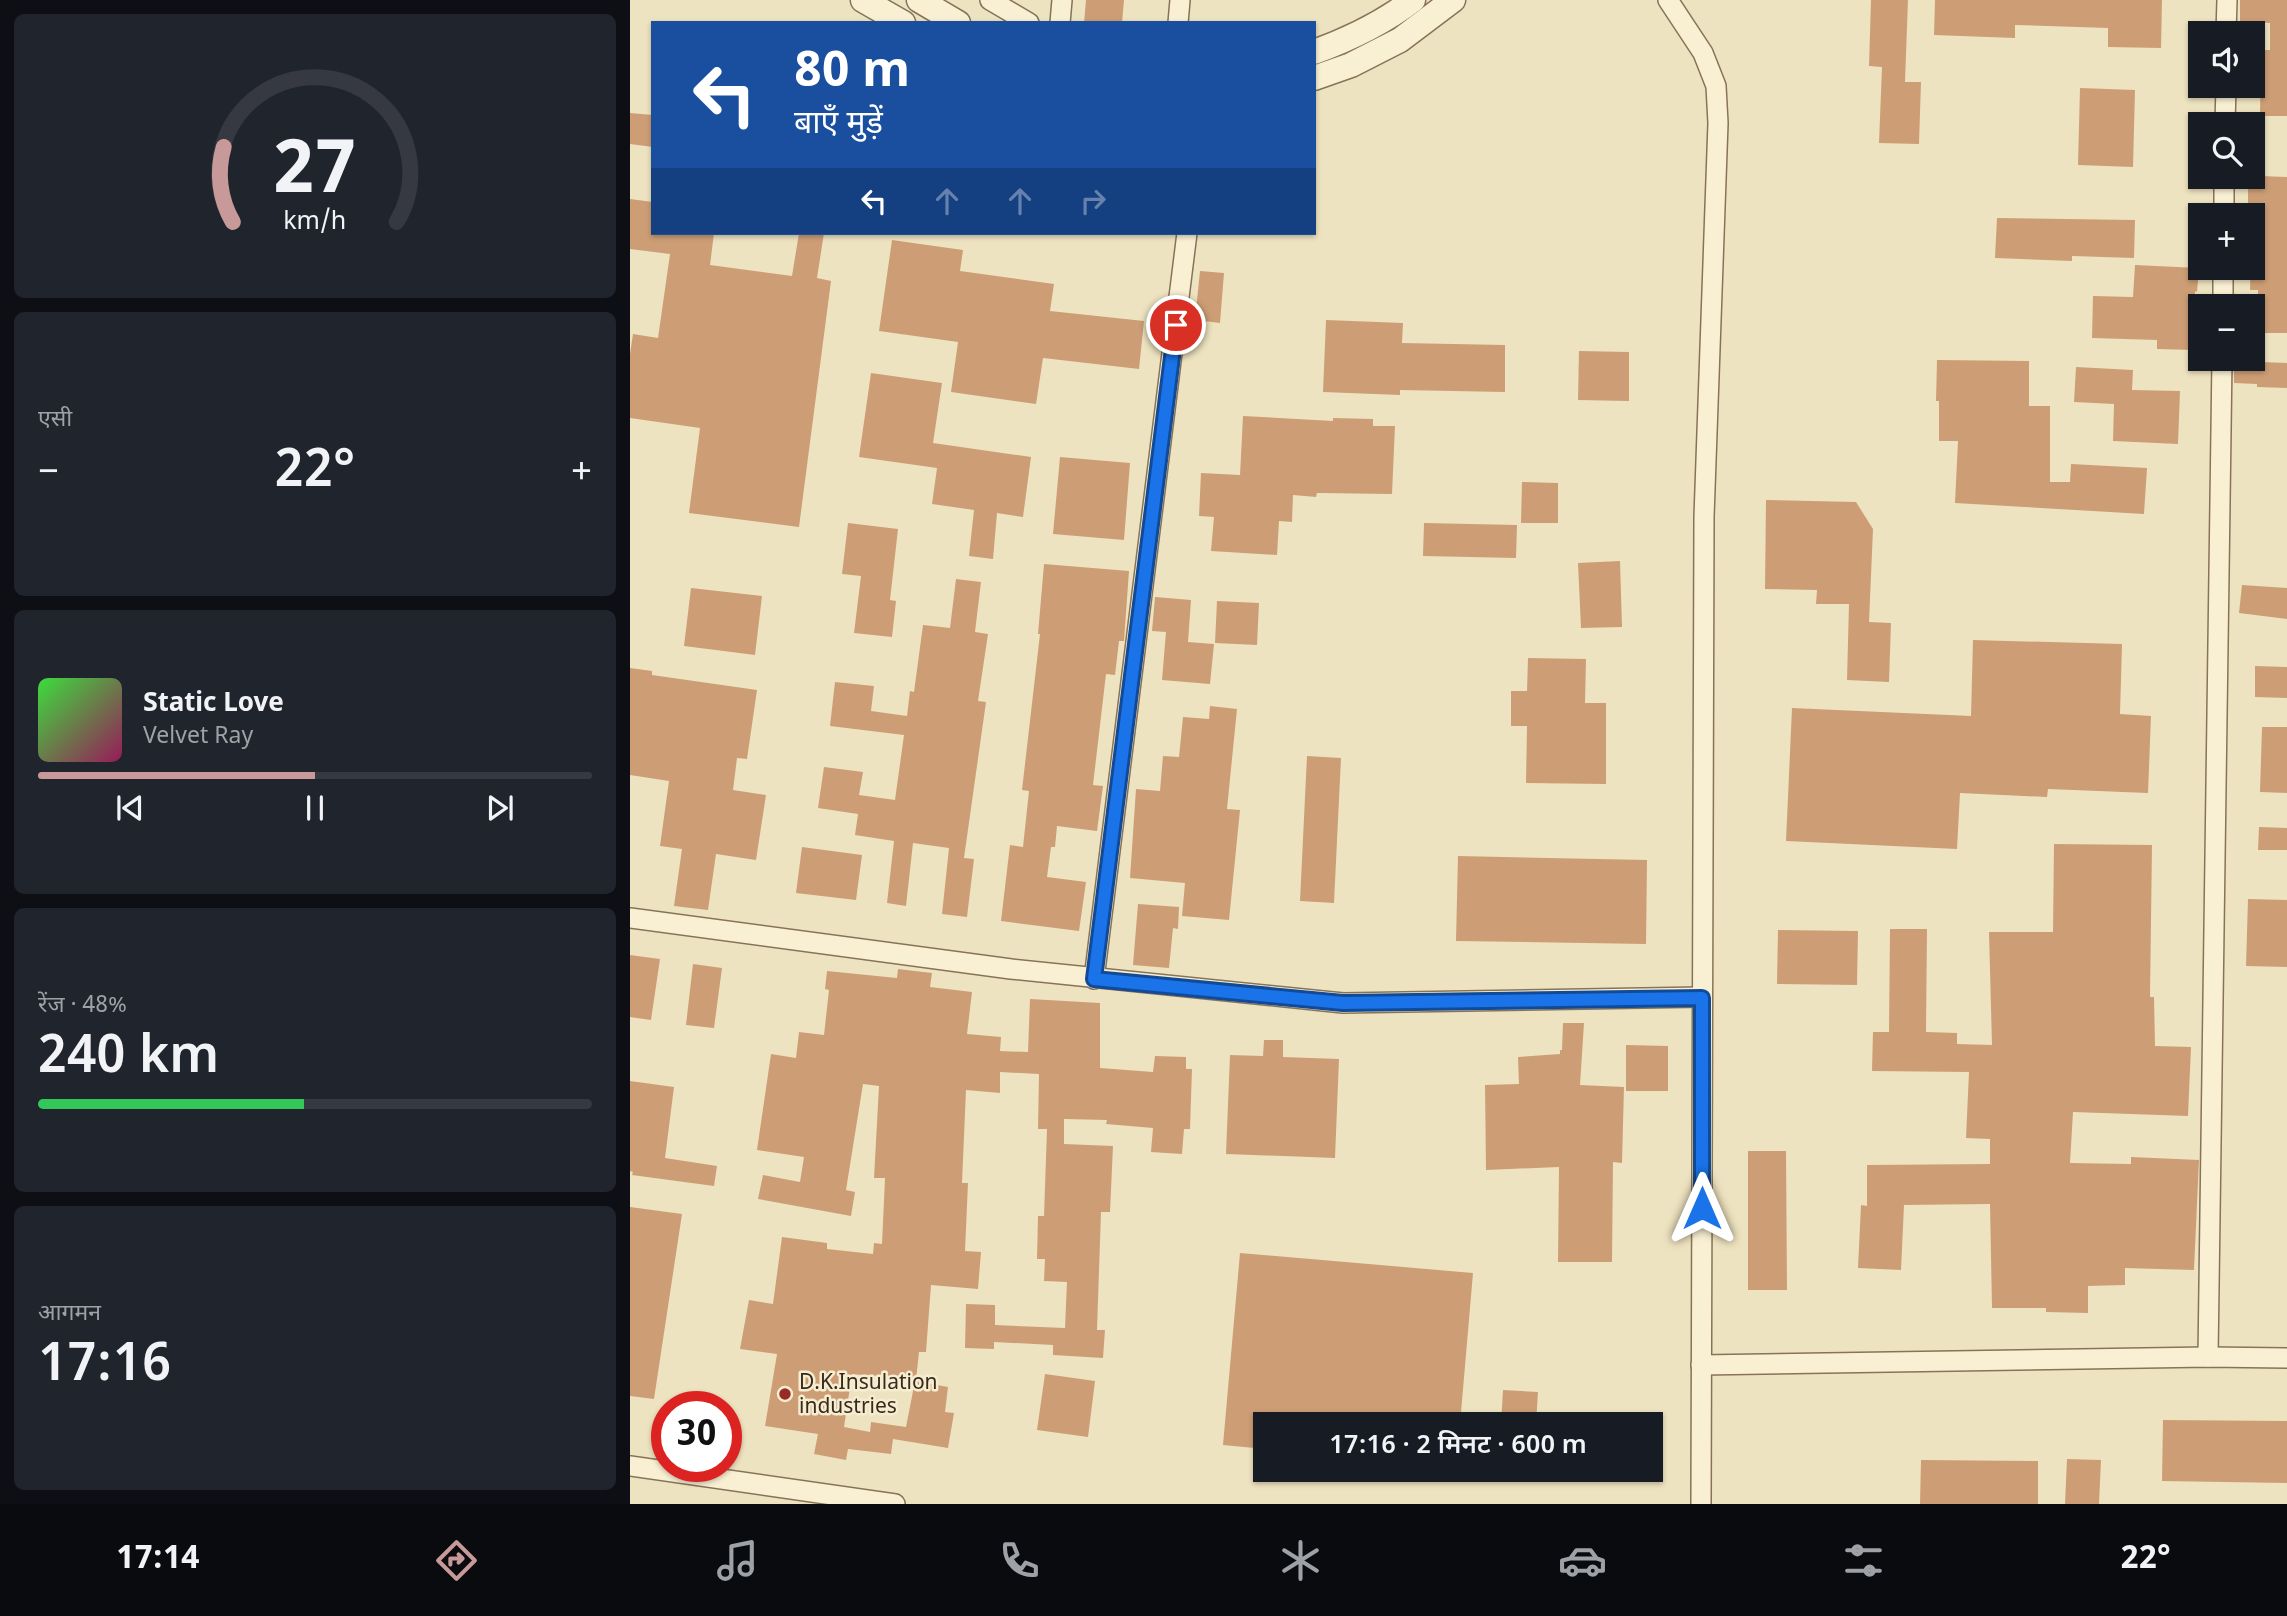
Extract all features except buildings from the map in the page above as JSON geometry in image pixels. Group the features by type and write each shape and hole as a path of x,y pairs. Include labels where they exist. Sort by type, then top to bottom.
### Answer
{"street":[{"path":"863,0 899,21"},
{"path":"919,0 955,21"},
{"path":"990,0 1026,21"},
{"path":"1060,21 1062,0"},
{"path":"1178,21 1180,0"},
{"path":"1316,51 1343,42 1392,16 1413,0"},
{"path":"1316,77 1351,65 1400,40 1453,0"},
{"path":"1668,0 1703,53 1716,86 1718,123 1703,517 1701,1504"},
{"path":"2227,0 2227,21"},
{"path":"1094,979 1187,235"},
{"path":"2208,1357 2222,371"},
{"path":"630,918 1094,979 1343,1003 1702,998"},
{"path":"1701,1365 2287,1358"},
{"path":"630,1466 850,1501 895,1504"}],"place":[{"name":"D.K.Insulation industries","path":"785,1394"}],"route":[{"path":"1176,325 1094,979 1343,1003 1702,998 1702,1208"}]}
